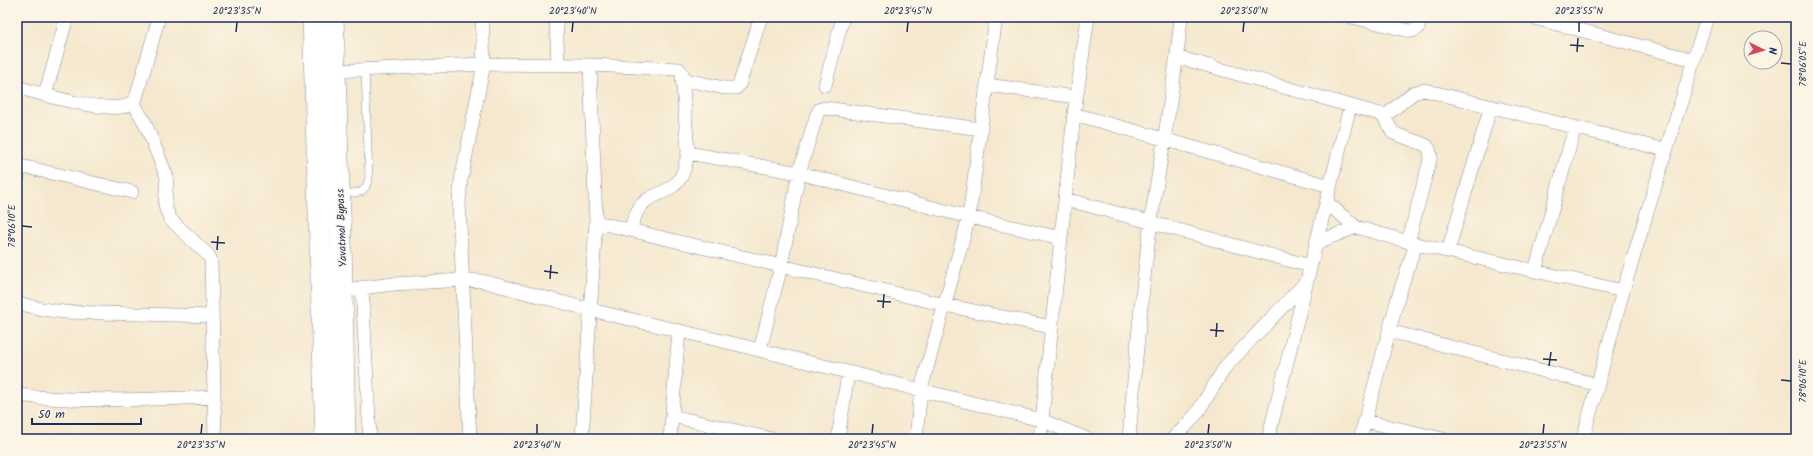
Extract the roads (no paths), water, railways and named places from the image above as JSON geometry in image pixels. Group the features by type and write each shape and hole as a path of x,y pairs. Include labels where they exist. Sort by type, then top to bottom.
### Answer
{"main road":[{"name":"Yavatmal Bypass","path":"313,17 326,439"},
{"name":"Yavatmal Bypass","path":"332,17 340,194 352,288 345,439"}],"street":[{"path":"45,95 67,17"},
{"path":"17,88 89,105 122,107 133,102 136,98 159,17"},
{"path":"470,439 459,202 461,180 484,64 482,17"},
{"path":"556,17 558,64"},
{"path":"682,79 724,88 736,88 739,85 760,17"},
{"path":"825,85 838,30 843,17"},
{"path":"916,439 921,389 969,217 996,17"},
{"path":"1040,439 1074,114 1088,17"},
{"path":"1129,439 1136,350 1151,222 1177,57 1181,17"},
{"path":"1352,17 1369,19 1410,31 1415,31 1418,28 1422,17"},
{"path":"1583,439 1623,291 1707,17"},
{"path":"1536,18 1694,60"},
{"path":"1177,57 1380,114 1384,117 1393,133 1426,145 1429,149 1431,156 1412,243 1360,439"},
{"path":"335,71 484,64 590,64 680,69 682,73 688,153 681,178 675,185 647,200 642,205 636,213 630,230"},
{"path":"582,439 596,222 590,64"},
{"path":"987,85 1076,97"},
{"path":"1384,117 1412,93 1419,90 1424,90 1666,150"},
{"path":"133,102 143,118 167,177 165,200 166,213 170,219 208,255 211,260 215,439"},
{"path":"1268,439 1350,106"},
{"path":"1448,251 1491,106"},
{"path":"760,350 781,266 799,173 817,114 820,109 825,108 981,129"},
{"path":"1074,114 1165,138 1330,186"},
{"path":"1535,271 1575,127"},
{"path":"688,153 799,173 969,217 1061,238"},
{"path":"17,180 19,166 132,192"},
{"path":"1065,199 1310,266"},
{"path":"1326,202 1356,227 1412,243 1623,291"},
{"path":"596,222 945,305 1051,328"},
{"path":"1316,243 1356,227"},
{"path":"321,293 352,288 463,280 482,281 591,310 760,350 848,373 921,389 1041,420 1088,439"},
{"path":"1172,439 1185,427 1196,413 1226,366 1306,282"},
{"path":"352,288 370,439"},
{"path":"17,303 64,312 212,316"},
{"path":"670,439 679,331"},
{"path":"1389,331 1598,385"},
{"path":"838,439 848,373"},
{"path":"17,395 93,400 213,397"},
{"path":"672,416 772,439"},
{"path":"1365,420 1443,439"}],"lane":[{"path":"340,194 361,192 366,187 369,178 365,69"}]}
